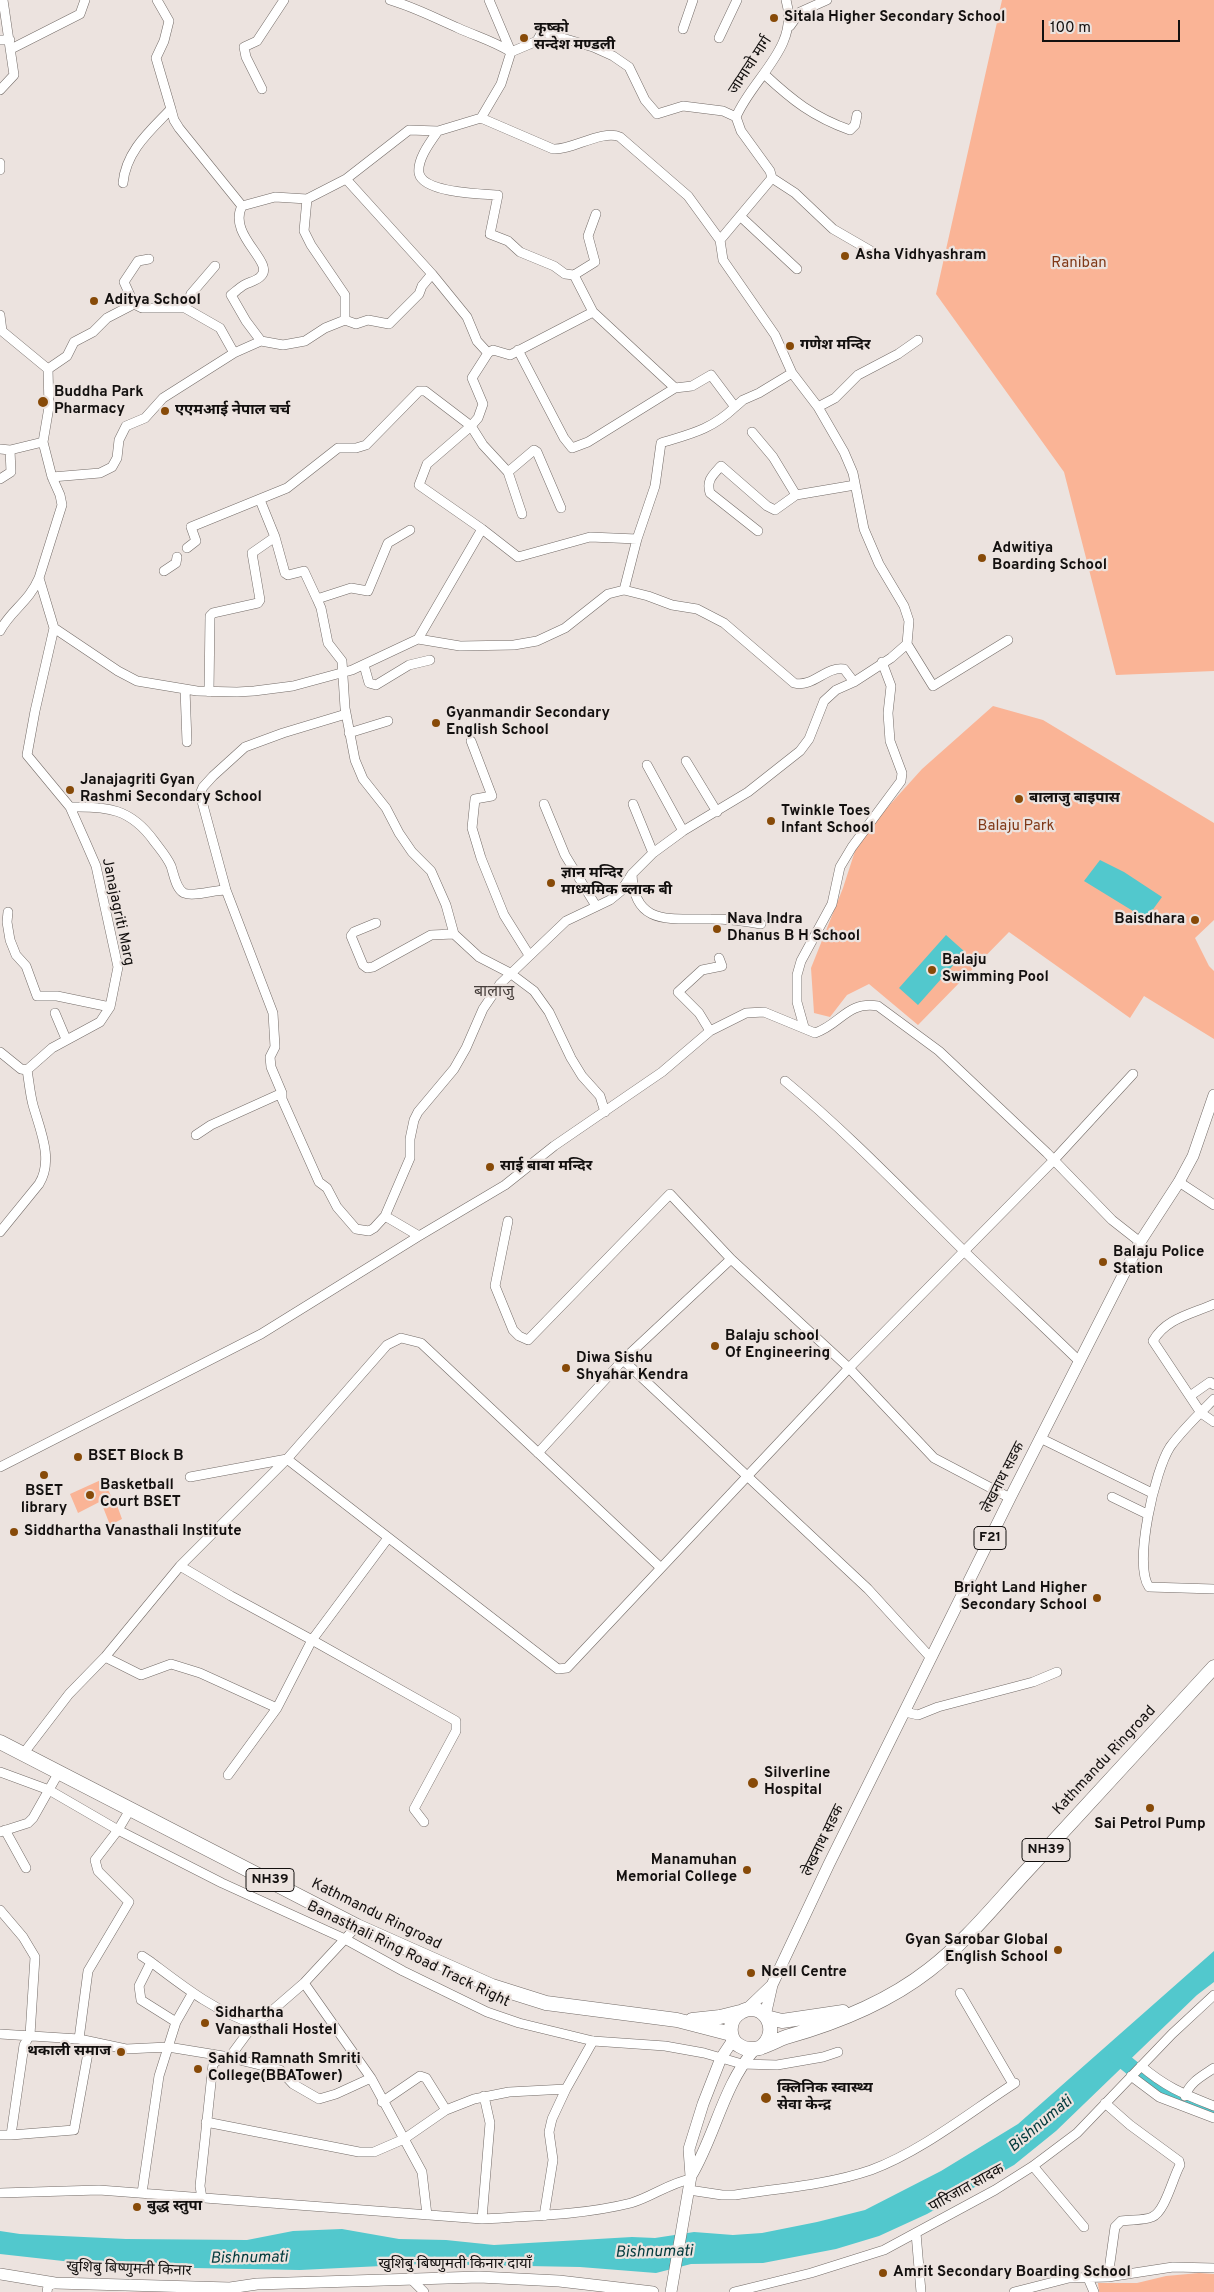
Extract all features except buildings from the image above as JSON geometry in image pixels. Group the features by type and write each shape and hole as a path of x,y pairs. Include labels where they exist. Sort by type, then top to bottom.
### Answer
{"highway":[{"name":"Kathmandu Ringroad","path":"677,2020 732,2037 742,2048 757,2049 776,2040 837,2021 916,1979 954,1948 1214,1667"},
{"name":"Kathmandu Ringroad","path":"0,1742 357,1926 459,1973 506,1992 546,2003 578,2009 677,2020 720,2018 743,2011 757,2010 766,2016 782,2020 859,2010"},
{"path":"732,2037 733,2019 743,2011"},
{"path":"757,2049 771,2034 766,2016"}],"main road":[{"name":"लेखनाथ सडक","path":"766,2016 772,1985 931,1658 1140,1242 1179,1182 1198,1146 1214,1095"},
{"name":"लेखनाथ सडक","path":"743,2011 772,1985"},
{"path":"671,2292 687,2206 690,2182 689,2149 703,2104 721,2058 732,2037"},
{"path":"690,2182 704,2154 723,2104 742,2064 757,2049"},
{"name":"खुशिबु बिष्णुमती किनार","path":"0,2274 51,2287 227,2290 257,2284"},
{"name":"खुशिबु बिष्णुमती किनार दायाँ","path":"257,2284 479,2277 550,2280 652,2292"}],"street":[{"path":"0,90 14,74 3,0"},
{"path":"0,40 11,44 80,14 85,0"},
{"path":"157,0 169,21 164,41 156,58 174,120 240,210 245,239 265,265 264,272 260,278 243,286 231,295 246,321 261,341"},
{"path":"262,89 246,57 244,47 257,41 284,0"},
{"path":"390,0 492,40 511,52"},
{"path":"481,118 501,84 511,52 488,0"},
{"path":"682,29 693,0"},
{"path":"720,38 737,0"},
{"name":"जामाचो मार्ग","path":"736,117 743,100 783,46 790,26 786,0"},
{"path":"790,26 800,12 827,0"},
{"path":"511,52 537,41 542,32 592,47 613,56 629,67 646,100 657,114 683,106 723,111 736,117 741,131 770,171 772,178 795,194 833,229 870,251"},
{"path":"764,74 794,102 835,124 850,130 855,125 857,114"},
{"path":"124,183 124,170 138,142 171,110"},
{"path":"240,210 275,197 307,199 346,179 409,130 438,131 481,118 553,149 563,150 578,142 615,135 620,137 688,196 720,240 723,260 775,335 792,373 818,407 844,452 855,485 864,529 879,564 904,606 909,621 907,644 933,686 1008,640"},
{"path":"438,131 422,158 419,172 421,177 443,190 498,196 490,234 508,241 520,252 554,266 565,274 574,275 595,262 588,236 596,214"},
{"path":"0,164 0,170"},
{"path":"720,240 772,178"},
{"path":"346,179 432,274 467,317 477,341 488,353"},
{"path":"307,199 304,231 311,245 345,295 345,320"},
{"path":"740,216 797,269"},
{"path":"149,259 138,261 124,282 134,304 142,308 185,308 220,328 234,353"},
{"path":"185,308 191,294 215,266"},
{"path":"52,477 100,473 112,467 117,458 119,440 126,426 145,418 163,398 234,353 261,341 283,345 305,341 325,328 345,320 356,324 368,320 389,324 419,294 422,286 432,274"},
{"path":"574,275 593,312 675,388"},
{"path":"48,369 67,356 74,342 93,332 107,318 134,304"},
{"path":"593,312 510,355 493,350 488,353 472,378 483,404 478,418 427,464 419,485 518,557 590,537 637,539"},
{"path":"0,316 1,331 48,369 49,407 42,442 62,505 34,589 4,623 0,631"},
{"path":"818,407 835,398 858,375 898,354 918,340"},
{"path":"518,350 564,438 572,448 588,442 675,388 692,386 711,376 735,407"},
{"path":"624,590 637,539 655,486 661,443 693,435 712,425 743,400 759,394 792,373"},
{"path":"188,548 196,541 191,527 287,488 338,448 356,448 366,445 418,391 424,391 471,426 483,445 508,472 522,514"},
{"path":"752,432 773,457 796,495"},
{"path":"0,479 11,472 5,450 42,442"},
{"path":"508,472 534,450 537,452 561,508"},
{"path":"758,531 710,493 708,485 711,477 721,466 767,506 775,510 796,495 855,485"},
{"path":"265,498 285,573 288,575 304,571 321,608 328,643 342,661 349,733 355,760 364,779 375,791 412,852 431,871 446,905 454,934 479,957 510,973 534,991 548,1012 582,1076 600,1096 605,1112"},
{"path":"54,628 118,671 137,680 169,688 209,692 254,692 293,686 364,665 418,639 482,529"},
{"path":"317,599 351,588 368,591 388,544 410,530"},
{"path":"209,692 210,616 260,600 252,553 275,537"},
{"path":"164,571 176,563 177,557"},
{"name":"Janajagriti Marg","path":"39,578 54,628 35,712 28,755 70,807 96,866 118,967 110,1007"},
{"path":"418,639 460,646 514,645 537,641 565,628 608,594 624,590 672,605 697,609 715,617 724,622 794,683 814,681 837,667 844,668 854,682"},
{"path":"346,714 283,732 245,747 204,787 200,794 216,847 226,890 273,1013 275,1047 270,1057 271,1067 282,1093 282,1099 319,1182 328,1188 345,1219 356,1229 369,1231 385,1216 410,1158 410,1138 418,1112 454,1070 466,1048 482,1009 510,973 566,921 610,900 621,891 632,874 652,853 683,831 748,792 800,751 809,739 824,701 836,690 854,682 882,662 891,658 907,644"},
{"path":"364,665 369,683 376,685 409,665 430,660"},
{"path":"804,1027 797,1002 797,975 801,961 832,904 840,867 852,847 901,781 901,769 890,741 888,714 890,686 882,662"},
{"path":"185,689 187,742"},
{"path":"349,733 388,721"},
{"path":"471,741 492,796 475,799 472,828 481,858 504,915 529,955"},
{"path":"686,761 716,812"},
{"path":"647,765 683,831"},
{"path":"544,804 565,855 596,906"},
{"path":"633,804 652,853"},
{"path":"70,807 103,808 125,813 133,818 142,825 168,860 179,889 186,894 195,895 214,890 226,890"},
{"path":"632,874 632,890 645,911 659,918 712,919 761,924"},
{"path":"8,912 7,922 10,940 16,955 26,966 37,996 57,996 110,1007 100,1022 52,1048 27,1070"},
{"path":"376,923 354,932 351,936 363,965 367,968 431,935 454,934"},
{"path":"710,1031 699,1013 678,992 702,970 722,966 720,958"},
{"path":"0,1467 261,1334 504,1185 554,1146 662,1072 710,1031 755,1010 804,1027 815,1033 827,1029 856,1006 867,1004 878,1006 939,1051 1053,1160 1112,1220 1140,1242"},
{"path":"55,1013 66,1039"},
{"path":"0,1052 21,1069 27,1070"},
{"path":"0,1232 39,1184 46,1167 41,1128 33,1104 27,1070"},
{"path":"190,1477 287,1459 558,1669 567,1668 849,1368 1053,1160 1133,1074"},
{"path":"785,1081 826,1115 875,1161 1079,1361"},
{"path":"196,1135 211,1126 282,1093"},
{"path":"1179,1182 1214,1205"},
{"path":"508,1221 495,1286 513,1330 519,1336 528,1340 670,1194 731,1259 849,1368 934,1458 1010,1498"},
{"path":"385,1216 419,1236"},
{"path":"538,1453 623,1360 731,1259"},
{"path":"1214,1304 1171,1322 1159,1331 1153,1341 1200,1413 1214,1422"},
{"path":"23,1754 69,1694 105,1656 180,1566 287,1459 387,1345 401,1338 421,1343 661,1568"},
{"path":"623,1360 868,1589 931,1658"},
{"path":"1190,1396 1210,1382 1214,1385"},
{"path":"1214,1399 1168,1451 1152,1493 1147,1514 1144,1567 1148,1586 1214,1589"},
{"path":"1040,1438 1152,1493"},
{"path":"1112,1497 1147,1514"},
{"path":"228,1775 277,1708 312,1640 388,1538"},
{"path":"180,1566 456,1721 456,1731 414,1809 424,1822"},
{"path":"105,1656 142,1675 171,1664 200,1673 277,1708"},
{"path":"905,1712 918,1715 938,1707 1033,1682 1056,1672"},
{"name":"Banasthali Ring Road Track Right","path":"0,1772 49,1790 118,1830 222,1883 345,1940 402,1971 487,2012 519,2023 593,2041 665,2046 742,2064 777,2065 823,2057 838,2052"},
{"path":"26,1868 3,1831 28,1823 33,1818 59,1772"},
{"path":"78,2039 88,1971 128,1902 98,1871 94,1863 96,1857 118,1830 131,1808"},
{"path":"0,1910 24,1936 35,1957 30,2035 24,2045 11,2135"},
{"path":"202,2198 200,2186 213,2064 226,2057 254,2024 304,1983 357,1926"},
{"path":"142,1956 192,1994 238,2019 254,2024"},
{"path":"151,1962 139,1986 141,2000 176,2022"},
{"path":"304,1983 371,2078 382,2102 422,2172 427,2216"},
{"path":"0,2193 99,2190 427,2216 482,2218 544,2216 605,2209 647,2198 676,2182 690,2182 722,2195 735,2195 828,2182 886,2163 919,2145 1014,2083 960,1993"},
{"path":"142,2193 159,2076 176,2022 192,1994"},
{"name":"पारिजात सादक","path":"734,2292 853,2261 884,2250 974,2203 1033,2166 1077,2133 1132,2075 1214,1995"},
{"path":"0,2034 78,2039 126,2049 168,2047 226,2057 280,2070 293,2084 319,2099 336,2094 371,2078"},
{"path":"544,2216 553,2160 549,2132 552,2119 566,2089 593,2041"},
{"path":"0,2135 74,2130 90,2042"},
{"path":"1141,2066 1162,2084 1186,2096 1214,2106"},
{"path":"1186,2096 1188,2088 1214,2068"},
{"path":"1132,2075 1159,2097 1214,2118"},
{"path":"382,2102 420,2076 426,2078 446,2110"},
{"path":"206,2122 359,2152 374,2152 404,2139 446,2110 484,2096 509,2092 566,2089"},
{"path":"482,2218 490,2123 484,2096"},
{"path":"1105,2103 1130,2125 1179,2161 1180,2165 1162,2208 1155,2216 1121,2221 1115,2228 1108,2277"},
{"path":"1033,2166 1084,2227"},
{"path":"916,2233 921,2292"},
{"path":"1014,2292 1069,2278 1108,2277 1173,2267 1214,2268"},
{"path":"1088,2278 1094,2292"},
{"path":"411,2279 424,2292"}],"green space":[{"name":"Raniban","path":"1002,0 1214,0 1214,671 1116,675 1064,472 936,294"},
{"name":"Balaju Park","path":"993,706 1043,720 1214,823 1214,920 1195,938 1209,966 1214,971 1214,1039 1144,996 1130,1018 1009,932 918,1025 869,984 847,995 830,1017 814,1013 811,968 843,888 855,851 876,820 922,769"},
{"name":"Basketball Court BSET","path":"103,1479 111,1496 78,1513 70,1494"},
{"path":"114,1497 122,1519 110,1525 101,1502"},
{"path":"1199,2273 1214,2274 1214,2292 1099,2292 1098,2283 1137,2283 1166,2276"}],"water":[{"path":"1100,860 1124,872 1162,897 1146,919 1084,881"},
{"name":"Balaju Swimming Pool","path":"946,935 965,952 918,1005 899,988"},
{"name":"Bishnumati","path":"1214,1951 1214,1982 1197,1995 1056,2131 1014,2165 927,2214 879,2236 836,2249 763,2263 691,2264 656,2273 580,2267 422,2264 300,2270 194,2268 99,2265 0,2254 0,2231 20,2234 126,2239 247,2240 293,2231 342,2229 399,2239 446,2240 494,2245 632,2237 655,2238 694,2232 733,2235 762,2233 817,2222 865,2210 941,2171 1018,2124"}],"waterway":[{"path":"1116,2055 1162,2092 1214,2112"}],"place":[{"name":"Sitala Higher Secondary School","path":"774,18"},
{"name":"कृष्को सन्देश मण्डली","path":"524,38"},
{"name":"Asha Vidhyashram","path":"845,256"},
{"name":"Aditya School","path":"94,301"},
{"name":"गणेश मन्दिर","path":"790,346"},
{"name":"Buddha Park Pharmacy","path":"43,402"},
{"name":"एएमआई नेपाल चर्च","path":"165,411"},
{"name":"Adwitiya Boarding School","path":"982,558"},
{"name":"Gyanmandir Secondary English School","path":"436,723"},
{"name":"Janajagriti Gyan Rashmi Secondary School","path":"70,790"},
{"name":"बालाजु बाइपास","path":"1019,799"},
{"name":"Twinkle Toes Infant School","path":"771,821"},
{"name":"ज्ञान मन्दिर माध्यमिक ब्लाक बी","path":"551,883"},
{"name":"Baisdhara","path":"1195,920"},
{"name":"Nava Indra Dhanus B H School","path":"717,929"},
{"name":"Balaju Swimming Pool","path":"932,970"},
{"name":"साई बाबा मन्दिर","path":"490,1167"},
{"name":"Balaju Police Station","path":"1103,1262"},
{"name":"Balaju school Of Engineering","path":"715,1346"},
{"name":"Diwa Sishu Shyahar Kendra","path":"566,1368"},
{"name":"BSET Block B","path":"78,1457"},
{"name":"BSET library","path":"44,1475"},
{"name":"Basketball Court BSET","path":"90,1495"},
{"name":"Siddhartha Vanasthali Institute","path":"14,1532"},
{"name":"Bright Land Higher Secondary School","path":"1097,1598"},
{"name":"Silverline Hospital","path":"753,1783"},
{"name":"Sai Petrol Pump","path":"1150,1808"},
{"name":"Manamuhan Memorial College","path":"747,1870"},
{"name":"Gyan Sarobar Global English School","path":"1058,1950"},
{"name":"Ncell Centre","path":"751,1973"},
{"name":"Sidhartha Vanasthali Hostel","path":"205,2023"},
{"name":"थकाली समाज","path":"121,2052"},
{"name":"Sahid Ramnath Smriti College(BBATower)","path":"198,2069"},
{"name":"क्लिनिक स्वास्थ्य सेवा केन्द्र","path":"766,2098"},
{"name":"बुद्ध स्तुपा","path":"137,2207"},
{"name":"Amrit Secondary Boarding School","path":"883,2273"}],"district":[{"name":"बालाजु","path":"494,993"}]}
